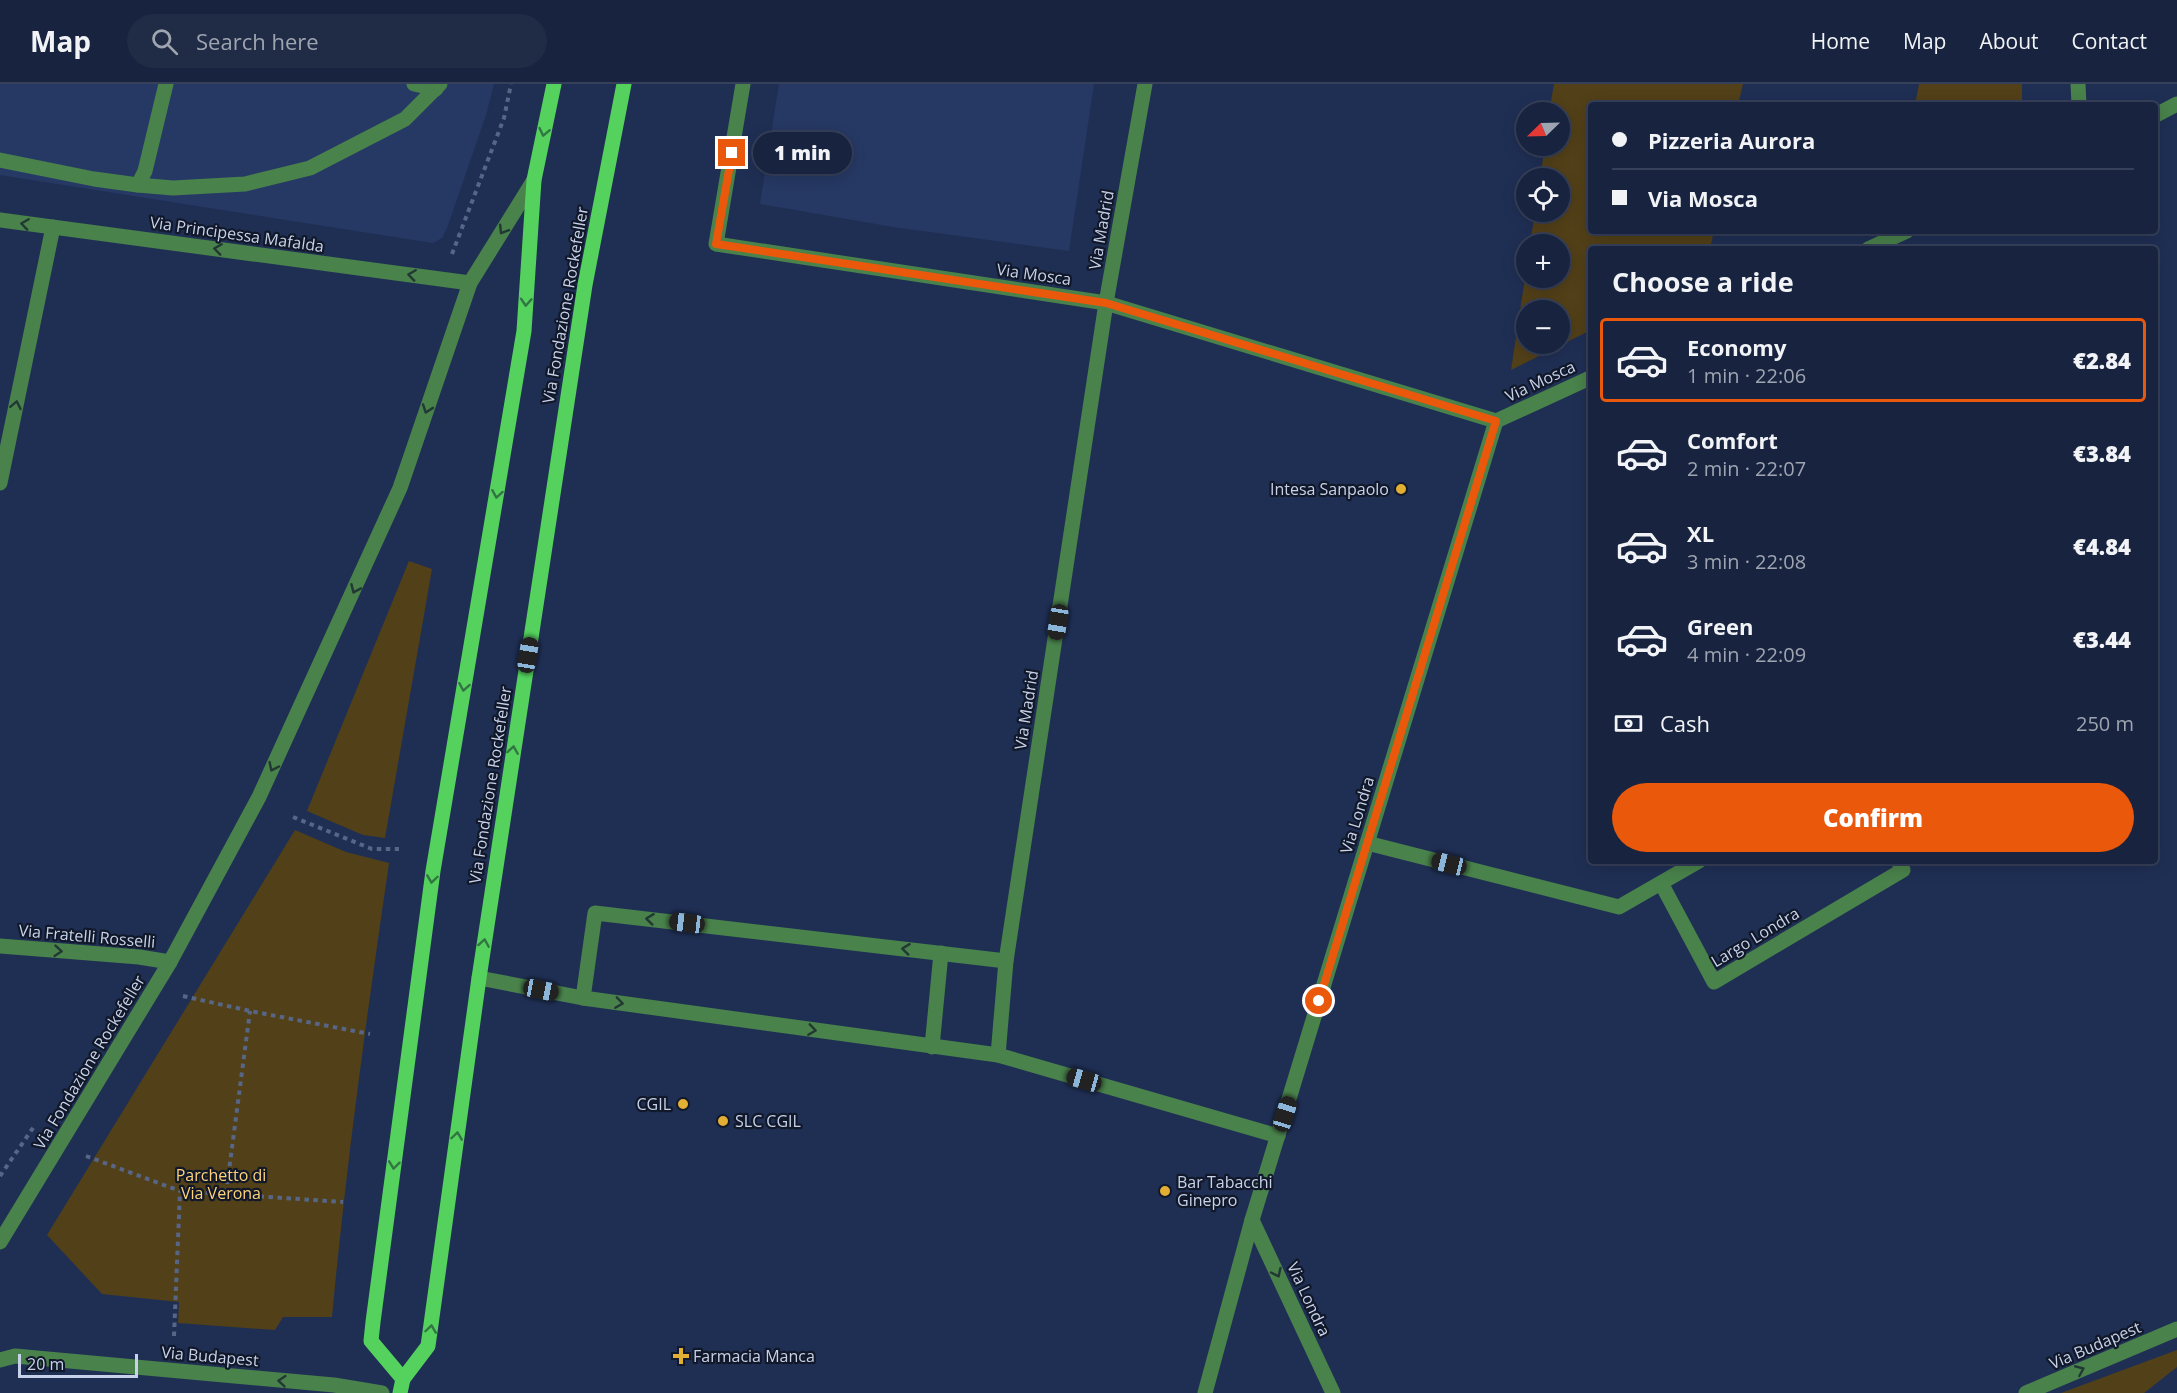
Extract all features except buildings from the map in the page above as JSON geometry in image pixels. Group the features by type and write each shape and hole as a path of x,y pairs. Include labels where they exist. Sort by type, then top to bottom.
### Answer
{"main road":[{"name":"Via Fondazione Rockefeller","path":"554,84 534,180 524,331 433,872 373,1322 371,1341 401,1386 428,1346 478,978 585,285 624,84"}],"street":[{"path":"138,185 145,171 166,84"},
{"path":"414,84 438,86"},
{"name":"Via Mosca","path":"743,84 716,244 1106,303 1496,421 1588,379"},
{"name":"Via Madrid","path":"998,1055 1006,961 1106,303 1145,84"},
{"path":"2078,84 2079,102"},
{"path":"0,160 93,180 173,189 245,184 310,168 405,119 438,86"},
{"path":"2158,114 2177,104"},
{"name":"Via Fondazione Rockefeller","path":"0,1242 170,962 259,797 400,488 470,283 534,180"},
{"name":"Via Principessa Mafalda","path":"0,220 470,283"},
{"path":"0,483 53,228"},
{"path":"1874,246 1900,234"},
{"name":"Via Londra","path":"1205,1393 1252,1220 1496,421"},
{"path":"1367,843 1619,907 1694,864"},
{"name":"Largo Londra","path":"1661,883 1714,982 1903,870 1900,864"},
{"path":"583,998 595,913 1006,961"},
{"name":"Via Fratelli Rosselli","path":"0,946 139,957 170,962"},
{"path":"932,1047 941,953"},
{"path":"478,978 583,998 998,1055 1278,1136"},
{"name":"Via Londra","path":"1252,1220 1333,1393"},
{"name":"Via Budapest","path":"2026,1393 2177,1329"},
{"name":"Via Budapest","path":"0,1360 15,1356 334,1385 382,1393"}],"path":[{"path":"452,255 504,118 511,84"},
{"path":"293,817 372,849 399,849"},
{"path":"179,995 370,1034"},
{"path":"226,1193 250,1011"},
{"path":"83,1155 180,1191 343,1202"},
{"path":"174,1336 180,1191"}],"shaded area":[{"path":"0,84 494,84 486,115 447,228 442,238 433,243 0,175"},
{"path":"779,84 1094,84 1069,251 893,227 760,204"}],"green space":[{"path":"1554,84 1743,84 1739,102 1588,102 1588,234 1713,234 1711,246 1588,246 1588,332 1570,340 1570,300 1522,300 1523,288 1570,288 1570,234 1532,234 1533,222 1570,222 1570,168 1542,168 1543,156 1570,156 1570,102 1551,102"},
{"path":"1919,84 2022,84 2022,102 1916,102"},
{"path":"1516,337 1516,354 1543,354 1511,370"},
{"path":"409,561 432,569 385,838 363,835 307,811"},
{"name":"Parchetto di Via Verona","path":"295,830 346,852 389,863 358,1090 332,1317 283,1317 275,1330 178,1323 179,1302 102,1294 47,1235"},
{"path":"2177,1350 2177,1367 2144,1393 2061,1393"}],"place":[{"name":"Intesa Sanpaolo","path":"1401,489"},
{"name":"CGIL","path":"683,1104"},
{"name":"SLC CGIL","path":"723,1121"},
{"name":"Bar Tabacchi Ginepro","path":"1165,1191"},
{"name":"Farmacia Manca","path":"681,1356"}],"route":[{"path":"732,153 716,244 1106,303 1496,421 1319,1001"}]}
